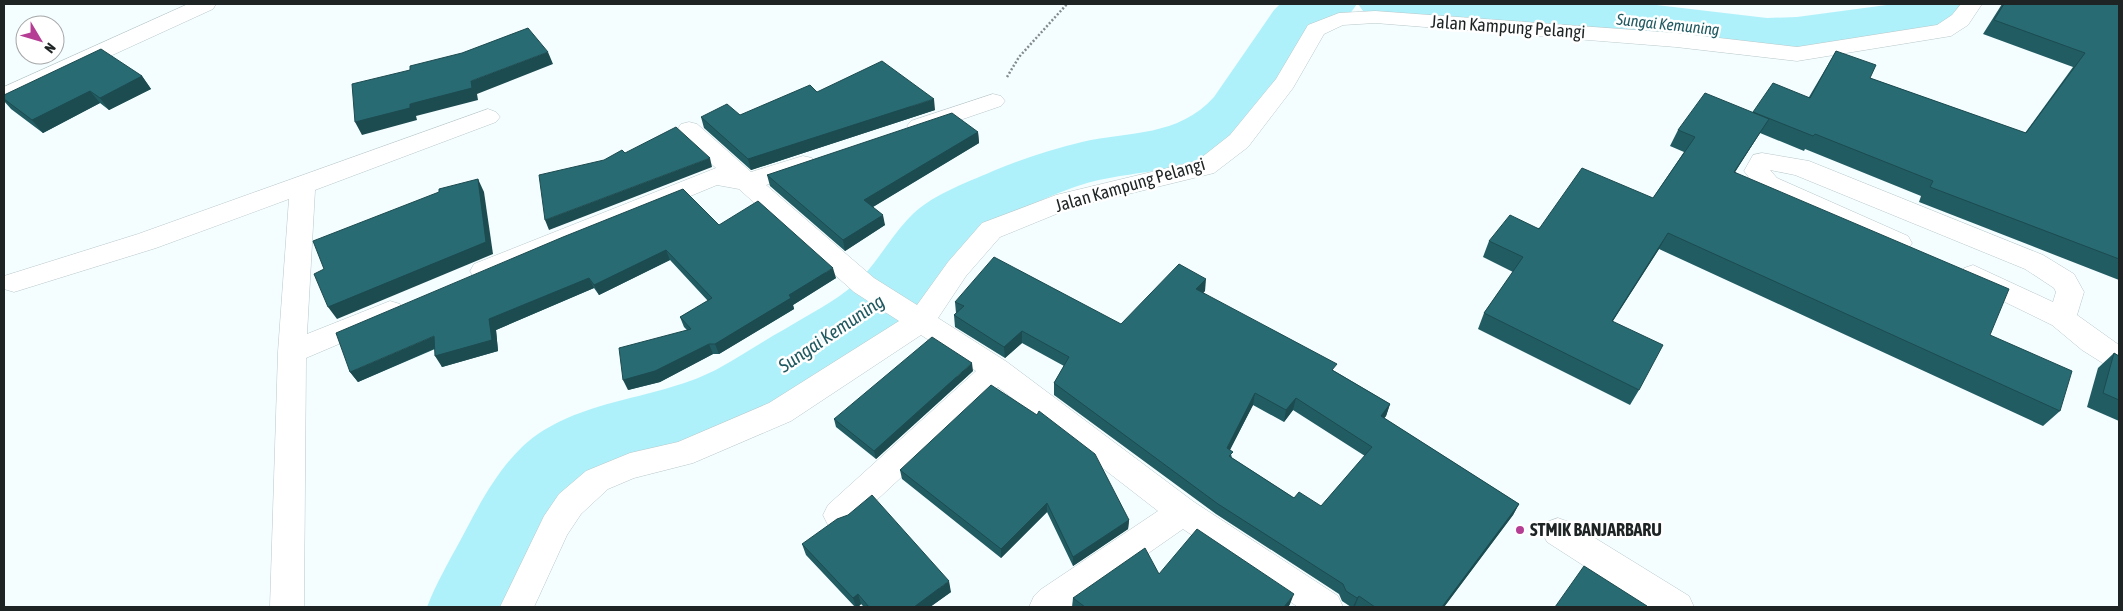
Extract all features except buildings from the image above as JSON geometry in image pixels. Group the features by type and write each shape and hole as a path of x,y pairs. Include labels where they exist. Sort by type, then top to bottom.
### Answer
{"street":[{"name":"Jalan Kampung Pelangi","path":"517,607 555,526 570,504 597,480 630,466 682,454 780,412 918,319 957,269 991,230 1064,201 1205,168 1238,141 1285,83 1316,30 1338,19 1375,17 1676,40 1797,54 1943,31 1960,20 1971,4"},
{"path":"4,96 199,5"},
{"path":"899,132 993,101"},
{"path":"14,282 147,241 303,186 488,117"},
{"path":"689,130 834,261 864,285 997,370 1183,512 1326,607"},
{"path":"461,281 558,239 715,176 748,182 823,157"},
{"path":"1924,254 1768,184 1756,171 1762,161 1800,167 2034,262 2064,282 2070,292 2062,318"},
{"path":"287,607 292,352 303,186"},
{"path":"1951,265 2062,318 2092,342 2119,359"},
{"path":"292,352 408,304"},
{"path":"839,515 997,370"},
{"path":"1046,607 1052,601 1183,512"},
{"path":"1558,532 1676,607"}],"path":[{"path":"993,101 1019,57 1067,4"}],"waterway":[{"name":"Sungai Kemuning","path":"470,607 506,535 528,499 551,470 569,455 589,443 610,435 699,410 754,384 866,313 880,302 902,277 931,236 955,216 1017,186 1067,167 1171,148 1204,136 1225,122 1235,111 1293,22 1303,12 1330,4"},
{"name":"Sungai Kemuning","path":"1385,4 1638,19 1767,35 1797,34 1917,17 1934,12 1947,4"}],"place":[{"name":"STMIK BANJARBARU","path":"1520,530"}]}
